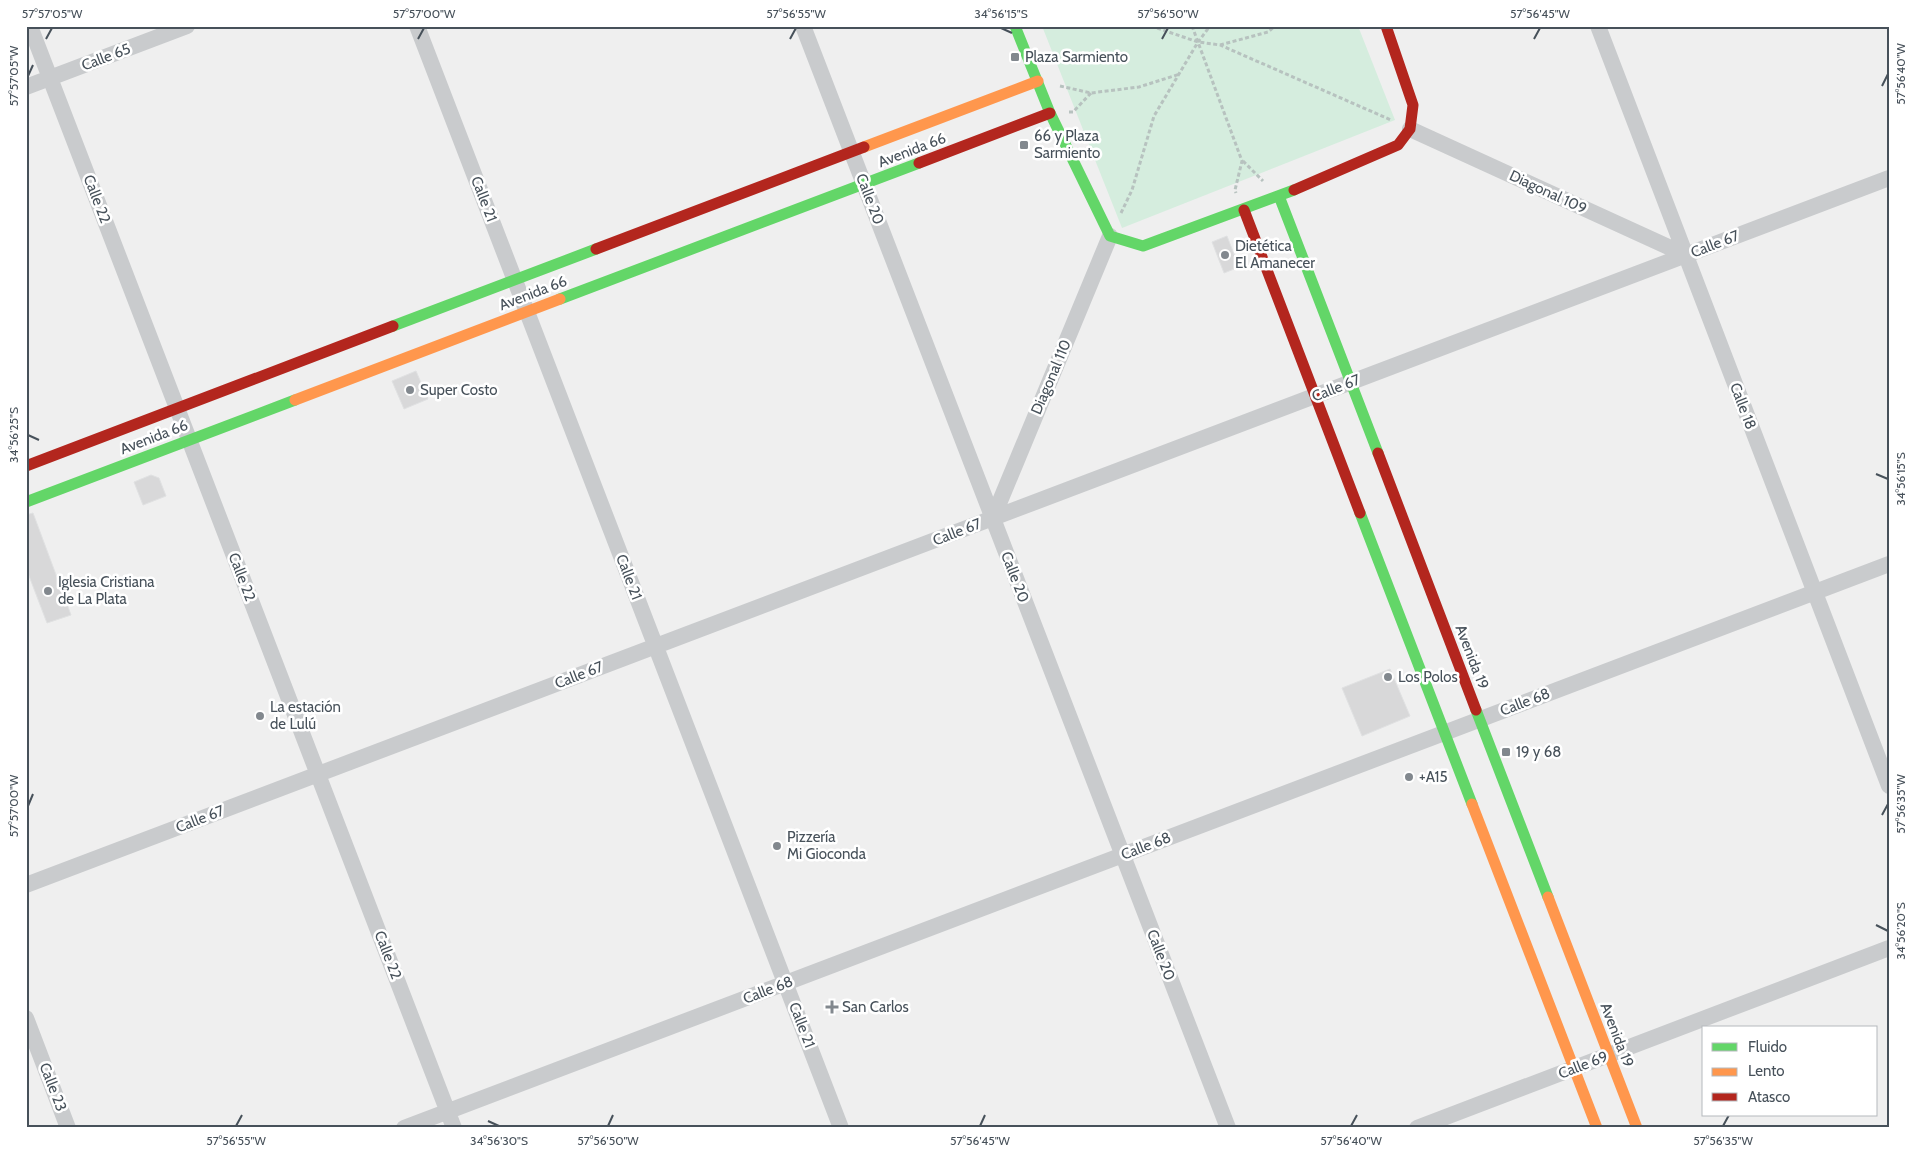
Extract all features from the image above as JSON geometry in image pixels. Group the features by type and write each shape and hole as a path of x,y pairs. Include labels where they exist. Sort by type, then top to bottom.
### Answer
{"main road":[{"path":"1015,26 1050,113 1110,236 1143,246 1244,210 1398,145 1410,129 1413,105 1386,26"},
{"name":"Avenida 66","path":"26,466 1038,81"},
{"name":"Avenida 66","path":"26,502 1050,113"},
{"name":"Avenida 19","path":"1279,196 1637,1128"},
{"path":"1244,210 1598,1128"}],"street":[{"name":"Calle 22","path":"30,26 454,1128"},
{"name":"Calle 65","path":"26,87 187,26"},
{"name":"Calle 21","path":"417,26 841,1128"},
{"name":"Calle 20","path":"803,26 1228,1128"},
{"name":"Calle 18","path":"1598,26 1889,786"},
{"name":"Diagonal 109","path":"1410,129 1686,255"},
{"name":"Calle 67","path":"26,886 1889,178"},
{"name":"Diagonal 110","path":"993,518 1110,236"},
{"name":"Calle 68","path":"404,1128 1889,564"},
{"name":"Calle 69","path":"1417,1128 1889,948"},
{"name":"Calle 23","path":"26,1018 68,1128"}],"path":[{"path":"1151,26 1198,42 1220,45 1410,129"},
{"path":"1192,26 1242,161 1279,196"},
{"path":"1110,236 1132,190 1154,116 1181,74 1198,42 1210,26"},
{"path":"1220,45 1268,32 1275,26"},
{"path":"1038,81 1091,93 1139,87 1181,74"},
{"path":"1050,113 1073,112 1091,93"},
{"path":"1242,161 1235,190 1244,210"}],"green space":[{"path":"1042,26 1358,26 1395,120 1122,228"}],"building":[{"name":"Dietética El Amanecer","path":"1227,236 1239,267 1224,273 1212,242"},
{"name":"Super Costo","path":"416,371 428,399 404,409 392,381"},
{"path":"151,475 159,478 166,496 143,505 134,482"},
{"name":"Iglesia Cristiana de La Plata","path":"33,513 71,615 47,623 26,568 26,515"},
{"path":"1390,669 1410,716 1362,736 1342,688"}],"traffic: fast":[{"path":"1015,26 1050,113 1110,236 1143,246 1294,190"},
{"path":"560,299 919,163"},
{"path":"1279,196 1378,453"},
{"path":"393,326 596,249"},
{"path":"26,502 295,400"},
{"path":"1360,513 1472,804"},
{"path":"1476,710 1548,897"}],"traffic: slow":[{"path":"864,147 1038,81"},
{"path":"295,400 560,299"},
{"path":"1472,804 1597,1128"},
{"path":"1548,897 1637,1128"}],"traffic: jam":[{"path":"1294,190 1398,145 1410,129 1413,105 1386,26"},
{"path":"919,163 1050,113"},
{"path":"596,249 864,147"},
{"path":"1244,210 1360,513"},
{"path":"26,466 393,326"},
{"path":"1378,453 1476,710"}],"place":[{"name":"Plaza Sarmiento","path":"1015,57"},
{"name":"66 y Plaza Sarmiento","path":"1024,145"},
{"name":"Dietética El Amanecer","path":"1225,255"},
{"name":"Super Costo","path":"410,390"},
{"name":"Iglesia Cristiana de La Plata","path":"48,591"},
{"name":"Los Polos","path":"1388,677"},
{"name":"La estación de Lulú","path":"260,716"},
{"name":"19 y 68","path":"1506,752"},
{"name":"+A15","path":"1409,777"},
{"name":"Pizzería Mi Gioconda","path":"777,846"},
{"name":"San Carlos","path":"832,1007"}]}
